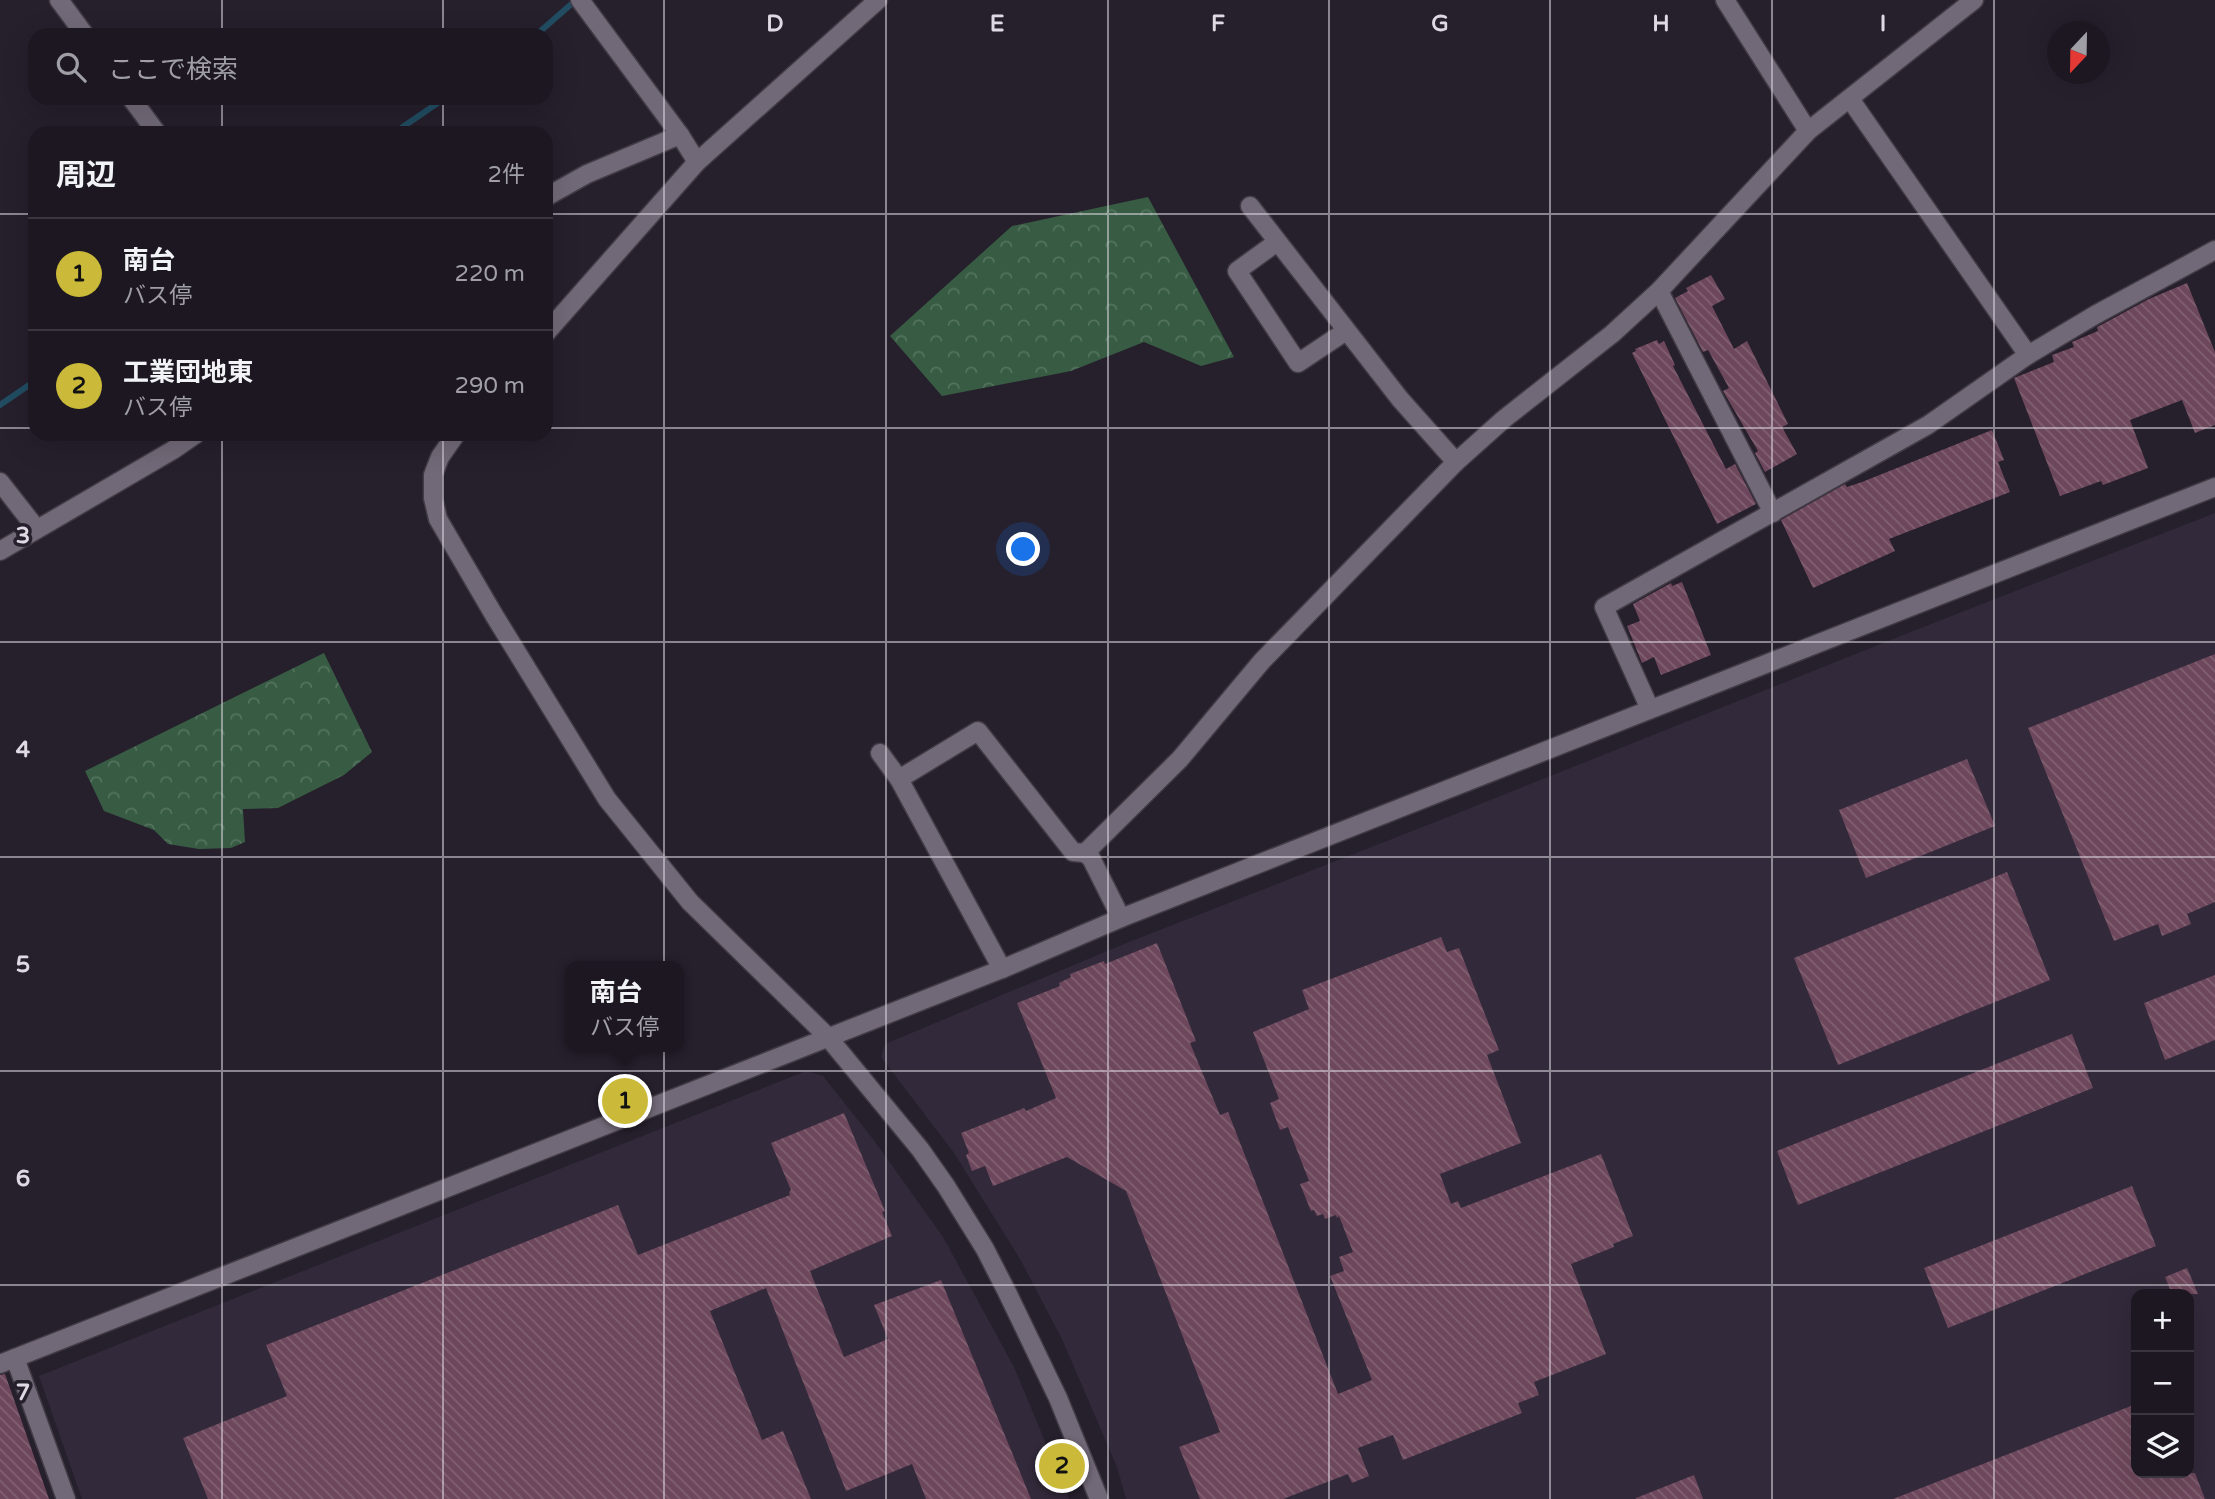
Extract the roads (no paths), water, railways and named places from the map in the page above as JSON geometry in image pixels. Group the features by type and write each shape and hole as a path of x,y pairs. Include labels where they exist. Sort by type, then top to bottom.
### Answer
{"street":[{"path":"59,0 80,28"},
{"path":"553,325 697,162 878,0"},
{"path":"1725,0 1808,131"},
{"path":"1085,853 1180,759 1262,661 1456,462 1504,419 1612,334 1659,291 1808,131 1973,0"},
{"path":"584,5 697,162"},
{"path":"1850,99 2028,355"},
{"path":"136,105 152,126"},
{"path":"553,193 587,174 680,135"},
{"path":"1250,206 1400,399 1456,462"},
{"path":"1278,242 1237,271 1298,363 1346,331"},
{"path":"1650,709 1604,607 1928,425 2028,355 2215,250"},
{"path":"1659,291 1773,513"},
{"path":"0,551 186,441"},
{"path":"448,441 433,475 433,498 438,519 607,799 690,902 827,1036 920,1149 946,1186 985,1249 1058,1398 1098,1499"},
{"path":"0,482 36,528"},
{"path":"66,1499 8,1361 2215,487"},
{"path":"899,779 978,731 1073,852 1085,853 1091,858 1121,918"},
{"path":"880,753 899,779 1002,969"}],"waterway":[{"path":"544,28 576,0"},
{"path":"404,126 435,105"},
{"path":"0,405 28,386"}],"place":[{"name":"南台","path":"625,1101"},
{"name":"工業団地東","path":"1062,1466"}]}
